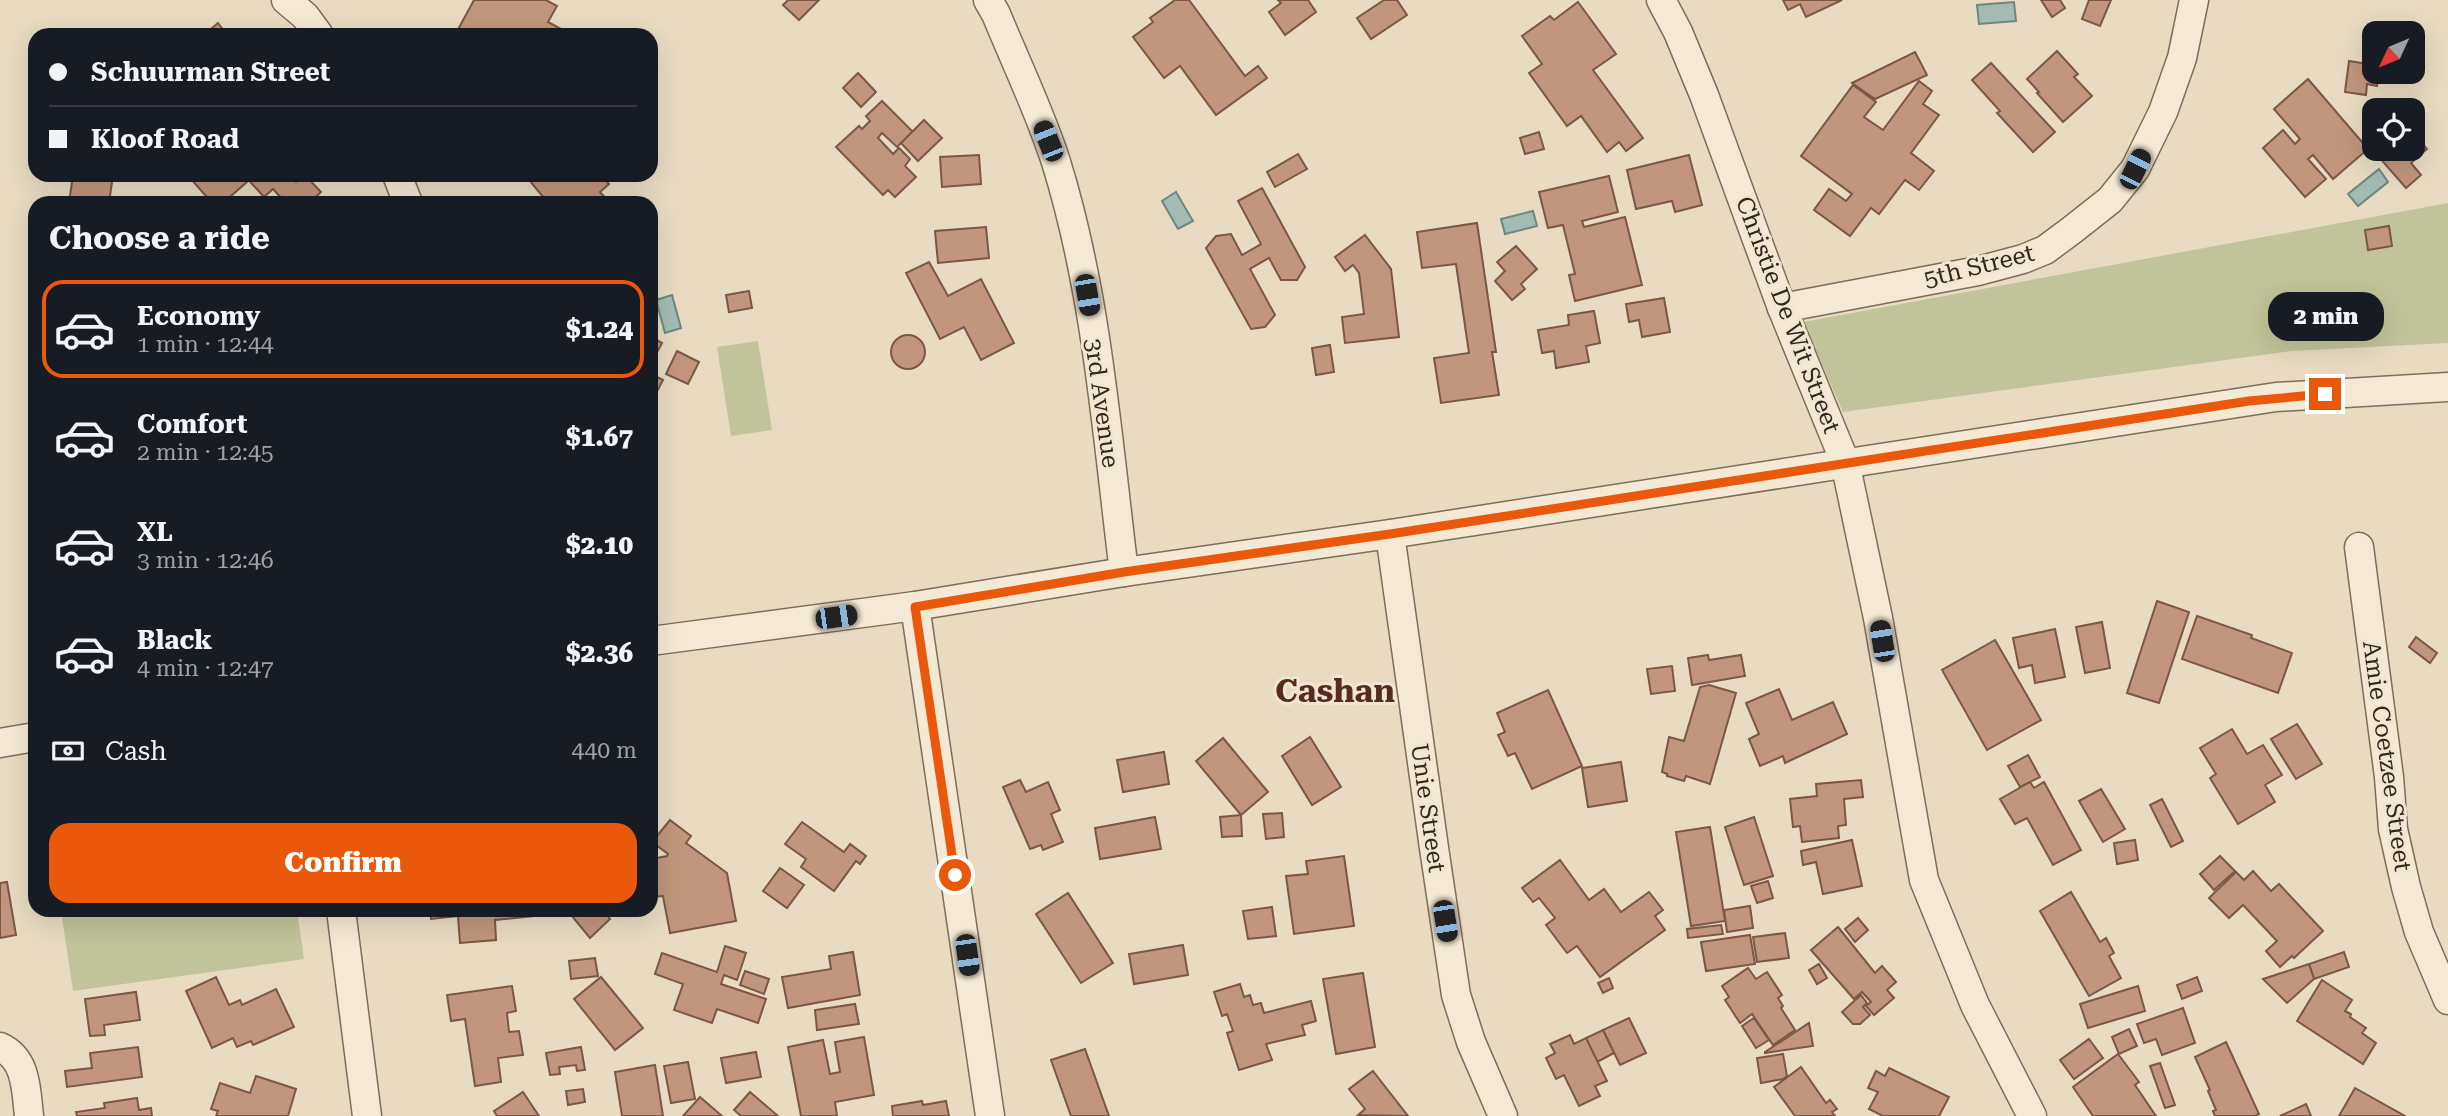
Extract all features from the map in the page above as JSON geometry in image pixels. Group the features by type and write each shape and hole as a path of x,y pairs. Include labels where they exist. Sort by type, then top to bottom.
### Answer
{"street":[{"path":"286,0 305,16 314,28"},
{"name":"3rd Avenue","path":"988,0 1056,160 1078,244 1095,346 1124,572"},
{"name":"Christie De Wit Street","path":"1661,0 1678,32 1704,95 1782,308 1845,462 1878,618 1924,880 1975,1005 2032,1116"},
{"name":"5th Street","path":"1782,308 2001,265 2045,250 2073,230 2110,200 2135,169 2163,112 2182,58 2194,0"},
{"path":"658,640 915,607 1124,572 1390,534 2276,397 2448,387"},
{"name":"Unie Street","path":"1390,534 1456,995 1471,1042 1503,1116"},
{"name":"Amie Coetzee Street","path":"2359,547 2389,777 2393,829 2419,932 2448,1000"},
{"path":"915,607 990,1116"},
{"path":"0,743 28,738"},
{"path":"342,917 367,1116"},
{"path":"0,1047 15,1057 23,1071 29,1116"}],"green space":[{"path":"2448,203 2448,343 2292,351 1843,412 1803,322"},
{"path":"758,341 772,430 731,436 717,347"},
{"path":"62,917 298,917 304,959 73,991"}],"water":[{"path":"2014,2 2016,21 1979,24 1977,5"},
{"path":"2379,169 2388,182 2358,206 2348,194"},
{"path":"1176,192 1193,221 1178,229 1162,201"},
{"path":"1533,211 1537,226 1505,234 1501,219"},
{"path":"672,295 681,328 665,333 658,299"}],"building":[{"path":"474,0 546,0 557,6 548,22 559,28 459,28"},
{"path":"788,0 819,0 799,20 783,5"},
{"path":"1175,0 1189,0 1245,76 1258,66 1267,78 1216,115 1180,66 1164,78 1133,37 1153,22 1150,18"},
{"path":"1278,0 1308,0 1316,12 1285,35 1269,12 1281,3"},
{"path":"1384,0 1397,0 1407,15 1371,39 1357,18"},
{"path":"1783,0 1842,0 1806,17 1800,4 1788,10"},
{"path":"2041,0 2060,0 2065,8 2052,17"},
{"path":"2089,0 2111,0 2100,26 2082,19"},
{"path":"1578,2 1616,54 1593,70 1643,138 1626,151 1619,142 1607,152 1581,116 1567,126 1529,73 1542,64 1522,36 1550,16 1554,20"},
{"path":"2057,51 2078,74 2074,77 2092,96 2063,122 2027,79"},
{"path":"1915,52 1927,75 1875,99 1852,83"},
{"path":"2349,61 2362,63 2362,84 2367,84 2366,95 2345,92"},
{"path":"1991,63 2055,132 2033,152 1997,113 2000,111 1972,80"},
{"path":"858,73 876,92 861,107 843,88"},
{"path":"2308,79 2362,142 2362,154 2333,179 2313,155 2308,159 2326,179 2305,197 2263,148 2283,130 2295,144 2300,139 2274,109"},
{"path":"1919,81 1932,91 1923,104 1939,115 1911,153 1934,171 1919,190 1905,180 1879,214 1871,208 1850,236 1814,210 1829,189 1846,201 1852,194 1801,156 1853,85 1876,102 1864,117 1883,130"},
{"path":"882,101 913,132 897,147 882,133 878,138 893,154 899,148 910,159 905,166 916,177 895,197 888,190 883,195 836,147 859,126 862,129 870,121 866,116"},
{"path":"924,120 942,138 918,161 901,143"},
{"path":"1539,132 1544,149 1525,154 1520,138"},
{"path":"1298,154 1307,169 1275,187 1267,172"},
{"path":"979,155 981,184 942,187 940,157"},
{"path":"1689,155 1702,205 1675,212 1672,201 1636,209 1627,170"},
{"path":"2382,161 2413,161 2411,163 2421,175 2406,188"},
{"path":"1609,176 1618,212 1582,221 1584,227 1625,217 1642,285 1575,301 1569,275 1575,274 1563,225 1548,228 1539,192"},
{"path":"72,182 112,182 110,196 70,196"},
{"path":"194,182 247,182 231,196 206,196"},
{"path":"250,182 312,182 321,192 317,196 280,196 273,189 263,196"},
{"path":"531,182 609,184 600,192 604,196 542,196"},
{"path":"1262,188 1305,267 1297,280 1281,280 1269,258 1250,269 1275,315 1265,327 1251,329 1206,248 1216,236 1231,234 1242,255 1261,244 1238,201"},
{"path":"1477,223 1496,352 1492,352 1499,395 1441,403 1434,358 1469,353 1456,264 1422,268 1417,232"},
{"path":"2389,226 2392,246 2368,250 2365,230"},
{"path":"986,227 989,258 938,263 935,231"},
{"path":"1365,235 1391,269 1399,337 1345,343 1342,317 1364,314 1359,273 1353,265 1345,271 1335,257"},
{"path":"1516,246 1537,269 1521,284 1525,289 1512,300 1495,281 1505,271 1497,262"},
{"path":"929,262 948,296 981,279 1014,343 981,360 964,327 940,339 906,273"},
{"path":"749,291 752,308 729,312 726,295"},
{"path":"1664,298 1670,332 1642,337 1639,320 1629,322 1626,304"},
{"path":"1594,311 1600,343 1586,346 1589,362 1556,368 1554,351 1542,353 1538,330 1569,325 1568,315"},
{"path":"908,335 920,340 925,352 920,364 908,369 896,364 891,352 896,340"},
{"path":"1330,345 1334,372 1316,375 1312,348"},
{"path":"677,351 699,362 688,384 666,374"},
{"path":"2157,601 2189,612 2159,703 2127,693"},
{"path":"2197,616 2252,635 2251,638 2292,653 2278,693 2182,659"},
{"path":"2102,622 2110,668 2085,673 2076,627"},
{"path":"2055,629 2065,677 2035,683 2032,665 2019,668 2013,638"},
{"path":"2416,637 2437,653 2430,663 2409,647"},
{"path":"1995,640 2041,720 1987,750 1942,670"},
{"path":"1708,655 1709,660 1741,655 1745,676 1692,685 1688,658"},
{"path":"1672,666 1675,691 1651,694 1647,669"},
{"path":"1709,685 1736,693 1710,784 1686,776 1684,781 1667,776 1662,772 1669,737 1684,741 1700,687"},
{"path":"1779,689 1792,720 1833,702 1847,734 1785,763 1783,756 1760,766 1749,739 1759,734 1746,703"},
{"path":"1548,690 1582,766 1532,789 1515,753 1508,756 1498,735 1505,732 1497,713"},
{"path":"2297,724 2322,764 2296,779 2271,739"},
{"path":"2232,729 2247,754 2263,745 2282,775 2265,785 2275,802 2238,824 2210,778 2216,774 2200,748"},
{"path":"1310,737 1341,787 1312,805 1282,756"},
{"path":"1223,738 1268,792 1241,815 1196,761"},
{"path":"1164,752 1169,784 1123,792 1117,760"},
{"path":"2028,755 2040,777 2020,787 2008,766"},
{"path":"1621,762 1627,801 1588,807 1582,768"},
{"path":"1020,780 1026,792 1048,782 1060,810 1051,814 1063,842 1043,850 1041,845 1030,849 1003,787"},
{"path":"1861,780 1863,797 1844,799 1846,825 1838,826 1839,838 1802,842 1800,826 1793,827 1790,799 1817,796 1816,784"},
{"path":"2030,782 2034,788 2044,782 2081,850 2053,865 2027,818 2015,824 2000,799"},
{"path":"2101,789 2125,829 2103,842 2079,801"},
{"path":"2162,799 2183,841 2171,847 2150,805"},
{"path":"1282,813 1284,837 1266,839 1263,814"},
{"path":"1241,815 1242,836 1222,837 1220,817"},
{"path":"1155,817 1161,849 1100,859 1095,828"},
{"path":"1754,817 1773,876 1744,885 1725,827"},
{"path":"670,820 691,836 686,843 727,873 736,921 670,933 663,896 658,896 658,858 668,854 658,846 658,835"},
{"path":"802,822 844,852 850,844 866,856 860,864 856,861 834,891 801,867 806,859 785,844"},
{"path":"1710,827 1725,921 1691,926 1676,832"},
{"path":"1852,840 1862,886 1823,894 1816,862 1803,865 1801,851"},
{"path":"2135,840 2138,860 2117,864 2114,843"},
{"path":"1344,856 1354,926 1294,934 1286,876 1308,874 1306,861"},
{"path":"2220,856 2235,871 2214,890 2200,874"},
{"path":"1560,860 1589,900 1604,889 1621,912 1649,892 1663,910 1655,916 1665,930 1600,977 1577,946 1567,953 1546,925 1555,918 1539,898 1533,902 1522,888"},
{"path":"780,868 804,885 787,908 763,891"},
{"path":"2253,871 2271,891 2279,884 2323,931 2280,967 2266,951 2277,941 2243,905 2229,918 2209,898 2236,872 2244,880"},
{"path":"1768,881 1773,898 1757,903 1751,886"},
{"path":"7,882 16,935 0,938 0,883"},
{"path":"2071,892 2100,942 2106,938 2114,953 2109,956 2121,978 2089,996 2040,911"},
{"path":"1068,893 1113,963 1081,983 1036,914"},
{"path":"1750,906 1753,928 1727,932 1724,910"},
{"path":"1272,907 1276,936 1248,939 1243,911"},
{"path":"458,917 524,917 495,920 496,940 460,943"},
{"path":"573,917 608,917 610,919 590,938"},
{"path":"1858,918 1868,930 1855,942 1845,929"},
{"path":"1721,925 1723,934 1688,938 1687,929"},
{"path":"1838,927 1875,973 1882,966 1896,982 1887,990 1894,998 1874,1015 1866,1006 1871,1002 1862,992 1854,999 1811,950"},
{"path":"1785,933 1789,958 1757,962 1753,937"},
{"path":"1750,935 1755,964 1706,971 1701,942"},
{"path":"1183,945 1188,975 1134,984 1129,954"},
{"path":"725,946 746,953 737,980 724,975 721,984 766,999 758,1023 717,1009 712,1023 674,1010 683,984 655,974 662,953 717,972"},
{"path":"853,952 860,995 788,1008 782,977 831,969 829,956"},
{"path":"2344,952 2349,967 2314,979 2309,964"},
{"path":"595,958 598,976 571,979 569,961"},
{"path":"1819,964 1827,978 1817,984 1809,970"},
{"path":"2309,964 2314,979 2287,1003 2263,979"},
{"path":"1748,968 1756,979 1767,972 1782,995 1778,998 1783,1006 1781,1008 1795,1030 1773,1045 1752,1014 1740,1023 1725,1000 1729,997 1722,986"},
{"path":"745,971 769,979 764,994 740,985"},
{"path":"1363,973 1375,1047 1336,1054 1323,979"},
{"path":"216,977 229,1005 240,1000 242,1005 276,989 294,1027 253,1045 251,1041 237,1047 233,1038 212,1048 186,991"},
{"path":"601,977 643,1028 615,1050 574,999"},
{"path":"2197,977 2202,991 2182,999 2177,985"},
{"path":"1609,978 1613,988 1603,993 1598,983"},
{"path":"2322,980 2352,1000 2345,1011 2366,1028 2362,1033 2376,1043 2363,1064 2297,1021"},
{"path":"1240,984 1244,997 1250,995 1253,1005 1261,1003 1264,1013 1311,1001 1316,1021 1302,1025 1305,1035 1266,1044 1272,1060 1239,1070 1227,1033 1233,1031 1227,1014 1222,1016 1214,992"},
{"path":"512,986 516,1011 507,1013 509,1032 519,1031 523,1055 498,1058 501,1082 475,1086 465,1019 451,1021 447,995"},
{"path":"2138,986 2145,1011 2088,1028 2080,1004"},
{"path":"136,992 140,1020 104,1025 105,1035 90,1036 85,999"},
{"path":"1861,995 1867,1003 1863,1007 1870,1015 1860,1024 1853,1024 1842,1012"},
{"path":"855,1004 859,1024 817,1030 815,1010"},
{"path":"2183,1008 2195,1043 2162,1055 2156,1039 2144,1043 2137,1024"},
{"path":"1629,1018 1646,1053 1620,1065 1603,1030"},
{"path":"1754,1018 1769,1040 1756,1048 1742,1026"},
{"path":"1809,1023 1813,1046 1765,1053 1765,1052"},
{"path":"2129,1029 2137,1046 2119,1054 2112,1037"},
{"path":"1603,1030 1614,1053 1597,1062 1586,1038"},
{"path":"1570,1035 1574,1044 1586,1038 1607,1081 1595,1086 1600,1096 1579,1106 1564,1075 1556,1079 1546,1058 1555,1053 1550,1044"},
{"path":"864,1037 874,1095 835,1102 837,1116 801,1116 788,1047 823,1040 830,1074 840,1072 835,1042"},
{"path":"2089,1039 2103,1058 2074,1079 2060,1060"},
{"path":"2226,1042 2259,1114 2255,1116 2215,1116 2213,1111 2216,1110 2208,1091 2210,1090 2195,1057"},
{"path":"138,1047 142,1077 67,1087 65,1071 92,1068 90,1053"},
{"path":"581,1047 585,1070 577,1071 576,1065 559,1067 560,1074 550,1075 546,1053"},
{"path":"1085,1049 1109,1116 1071,1116 1051,1060"},
{"path":"756,1052 761,1077 726,1083 721,1058"},
{"path":"1783,1054 1787,1076 1761,1083 1757,1058"},
{"path":"2118,1054 2139,1082 2135,1085 2156,1116 2093,1116 2073,1087"},
{"path":"688,1062 695,1099 671,1103 664,1066"},
{"path":"2160,1063 2175,1105 2165,1108 2150,1066"},
{"path":"655,1065 663,1116 622,1116 615,1072"},
{"path":"1801,1067 1826,1103 1830,1100 1837,1109 1832,1112 1835,1116 1795,1116 1774,1087"},
{"path":"1889,1068 1949,1097 1939,1116 1883,1116 1869,1109 1878,1092 1868,1088 1876,1071 1885,1076"},
{"path":"1373,1071 1408,1116 1358,1115 1365,1109 1349,1089"},
{"path":"256,1076 296,1089 288,1116 216,1116 218,1111 211,1109 220,1083 250,1093"},
{"path":"2355,1088 2405,1116 2339,1116"},
{"path":"583,1089 585,1102 568,1105 566,1091"},
{"path":"523,1092 539,1116 497,1116 494,1111"},
{"path":"750,1092 778,1116 741,1116 734,1110"},
{"path":"700,1097 722,1116 683,1116"},
{"path":"137,1098 139,1110 151,1108 152,1116 77,1116 76,1112 105,1108 104,1103"},
{"path":"922,1101 923,1105 946,1101 949,1116 893,1116 892,1106"},
{"path":"2306,1104 2311,1116 2280,1116"}],"district":[{"name":"Cashan","path":"1335,691"}],"route":[{"path":"955,875 915,607 1124,572 1390,534 2249,401 2325,394"}]}
